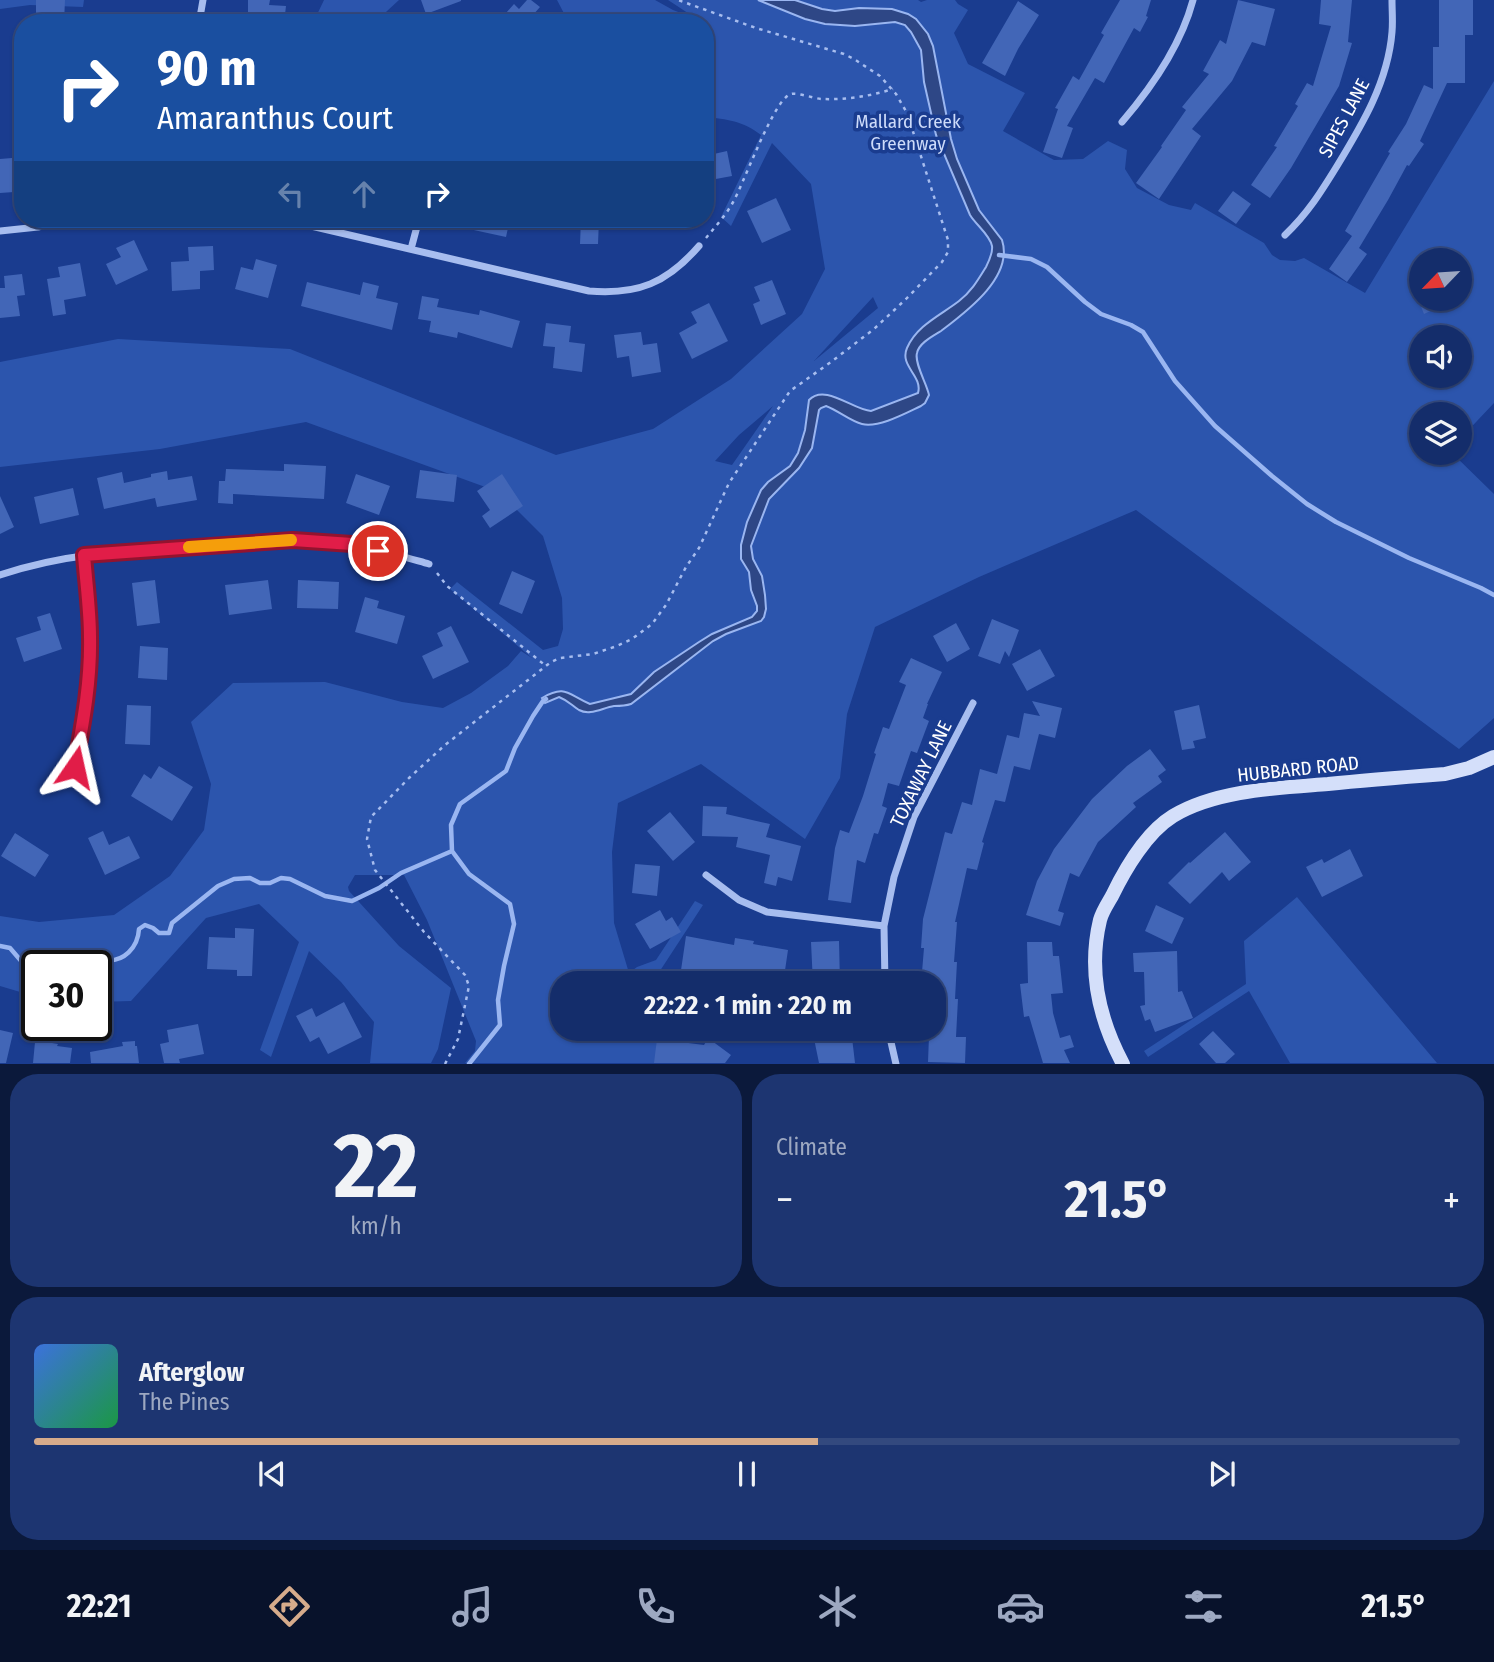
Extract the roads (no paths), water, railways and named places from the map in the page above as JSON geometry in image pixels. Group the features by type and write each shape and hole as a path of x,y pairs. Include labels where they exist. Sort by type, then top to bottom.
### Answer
{"main road":[{"name":"HUBBARD ROAD","path":"1123,1063 1108,1033 1095,978 1101,918 1133,860 1155,832 1172,817 1202,802 1259,789 1444,774 1469,768 1494,757"}],"street":[{"path":"1122,122 1147,91 1170,55 1193,0"},
{"name":"SIPES LANE","path":"1285,235 1303,218 1317,199 1377,94 1389,51 1392,0"},
{"path":"0,231 28,228"},
{"path":"320,228 589,291 610,293 644,287 660,280 699,246"},
{"path":"411,249 417,228"},
{"path":"0,575 84,555 293,540 352,544 429,564"},
{"path":"75,767 86,706 90,655 84,555"},
{"name":"TOXAWAY LANE","path":"885,971 884,926 894,877 914,817 973,703"},
{"path":"706,875 738,900 767,912 884,926"},
{"path":"891,1041 896,1063"}],"waterway":[{"path":"999,255 1031,259 1047,267 1101,314 1143,332 1175,381 1215,426 1307,504 1336,522 1409,558 1494,595"},
{"path":"469,1064 500,1025 498,1000 514,924 510,904 469,874 452,851 451,825 460,804 506,771 515,748 546,699"},
{"path":"112,960 124,956 133,948 139,929 145,925 159,933 169,933 172,923 218,886 234,879 250,878 260,883 270,883 281,878 290,879 325,896 352,901 379,888 401,873 452,851"},
{"path":"0,946 10,948 21,961"}],"park label":[{"name":"Mallard Creek Greenway","path":"908,132"}]}
